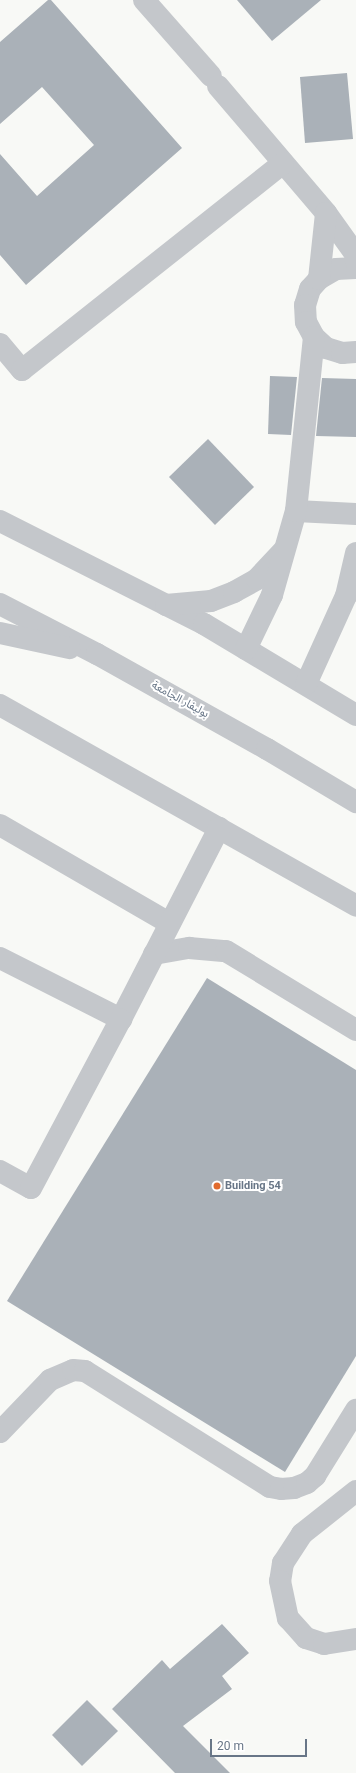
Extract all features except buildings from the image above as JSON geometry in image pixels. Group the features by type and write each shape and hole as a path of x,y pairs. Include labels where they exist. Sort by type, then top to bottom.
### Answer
{"street":[{"path":"144,0 215,81 326,213 356,254"},
{"path":"0,344 22,370 283,163"},
{"path":"319,279 326,213"},
{"path":"356,268 336,269 319,279 310,289 305,305 306,322 314,337 326,348 342,353 356,352"},
{"path":"246,649 272,595 296,511 314,337"},
{"path":"296,511 356,514"},
{"path":"0,521 166,604 356,714"},
{"path":"166,604 211,601 234,592 257,579 286,548"},
{"path":"306,684 346,596 356,553"},
{"name":"بوليفار الجامعة","path":"0,604 97,654 267,749 356,802"},
{"path":"0,633 97,654"},
{"path":"0,705 356,906"},
{"path":"0,825 169,923"},
{"path":"0,1171 31,1188 121,1020 169,923 219,828"},
{"path":"154,954 189,948 226,952 356,1030"},
{"path":"0,958 121,1020"},
{"path":"0,1432 50,1380 73,1370 85,1371 270,1487 281,1489 294,1488 308,1483 315,1476 356,1410"},
{"path":"356,1491 302,1534 283,1563 280,1581 288,1618 306,1638 324,1644 356,1639"}],"place":[{"name":"Building 54","path":"217,1186"}]}
